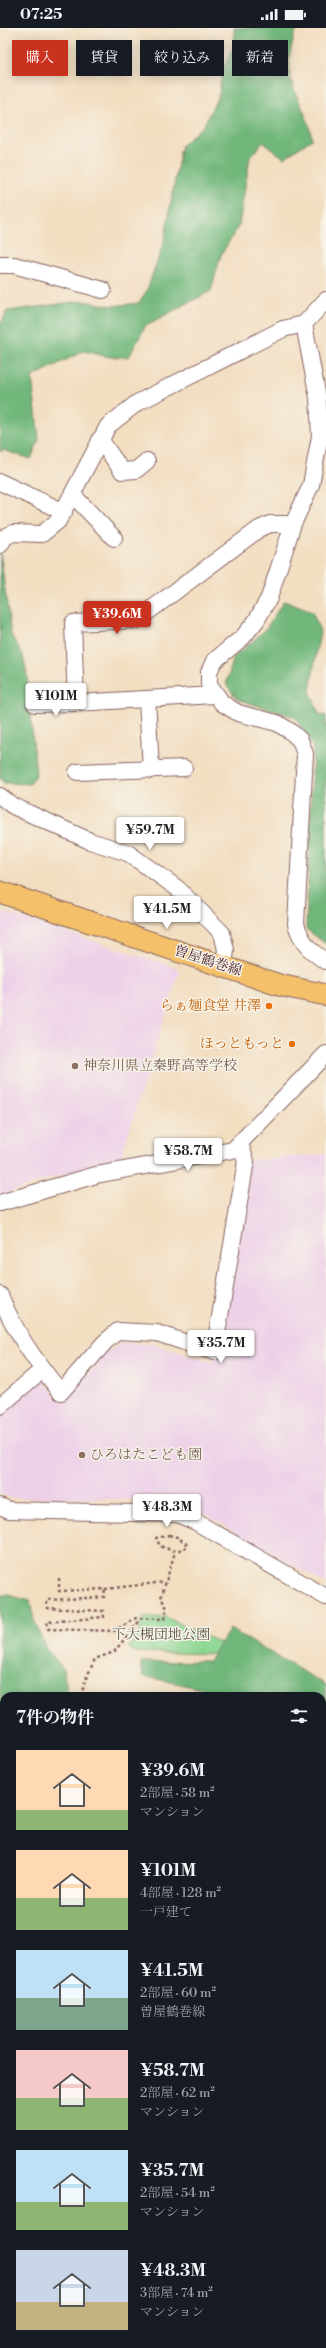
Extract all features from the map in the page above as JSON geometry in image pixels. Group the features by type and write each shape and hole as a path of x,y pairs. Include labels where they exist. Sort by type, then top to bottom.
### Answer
{"main road":[{"name":"曽屋鶴巻線","path":"0,892 279,985 326,995"}],"street":[{"path":"0,265 14,265 103,290"},
{"path":"0,545 5,537 13,533 42,534 58,521 108,426 137,403 283,329 304,324 326,300"},
{"path":"304,324 318,398 323,437 311,485 293,524 269,598 256,621 242,637 214,661 209,672 209,684 215,695 222,703 238,713 277,723 300,740 305,754 296,924 302,941 312,953 326,961"},
{"path":"100,439 122,471 136,470 147,461"},
{"path":"0,482 64,512"},
{"path":"73,495 114,538"},
{"path":"76,703 73,623 137,620 259,529 270,524 293,524"},
{"path":"36,704 215,695"},
{"path":"147,699 151,770"},
{"path":"77,772 184,768"},
{"path":"0,796 13,806 90,841 128,853 177,888 222,934 226,950 224,966"},
{"path":"0,1203 96,1175 233,1150 326,1054"},
{"path":"0,1294 8,1317 42,1370 62,1392 105,1342 118,1331 157,1333 214,1352 246,1161 240,1144"},
{"path":"0,1406 42,1370"},
{"path":"0,1506 9,1510 177,1514 196,1522 326,1597"}],"path":[{"path":"173,1536 174,1532"},
{"path":"173,1536 188,1545 184,1549 172,1551 160,1546 156,1538 173,1536"},
{"path":"105,1589 104,1597 47,1600 47,1608 103,1611 104,1617 47,1622 48,1628 114,1631 136,1618 164,1619 167,1608 161,1598 174,1555 172,1551"},
{"path":"59,1578 59,1591 105,1589 165,1582"},
{"path":"82,1692 85,1681 95,1659 114,1652 141,1619"}],"shaded area":[{"name":"神奈川県立秦野高等学校","path":"0,911 180,969 119,1163 59,1176 0,1195"},
{"path":"326,1154 326,1584 208,1516 179,1503 139,1499 12,1498 0,1494 0,1417 42,1379 60,1400 67,1397 108,1352 121,1343 154,1344 212,1363 246,1161"}],"green space":[{"path":"234,28 299,28 294,37 289,69 291,81 305,113 312,139 284,158 263,142 250,157 239,225 221,255 211,291 146,325 129,357 109,357 84,351 32,377 39,439 31,459 3,450 0,452 0,325 7,311 82,301 112,306 139,303 147,290 164,242 181,146 204,125 219,94 221,76 224,76 224,67 232,50 232,76 288,76 288,40 234,40"},
{"path":"0,552 11,635 23,655 27,675 36,775 30,784 4,783 0,778"},
{"path":"284,601 312,612 320,631 310,691 319,714 326,716 326,944 306,929 313,748 295,717 237,699 226,684 234,657 265,630"},
{"path":"8,1595 30,1601 34,1620 46,1649 63,1668 67,1690 66,1692 0,1692 0,1597"},
{"name":"下大槻団地公園","path":"166,1617 220,1643 221,1650 216,1654 135,1652 129,1648 141,1629 138,1627 143,1618"},
{"path":"230,1629 326,1685 326,1692 213,1692 143,1676 141,1662 209,1661"}],"place":[{"name":"らぁ麺食堂 井澤","path":"269,1006"},
{"name":"ほっともっと","path":"292,1044"},
{"name":"神奈川県立秦野高等学校","path":"75,1066"},
{"name":"ひろはたこども園","path":"82,1455"}]}
